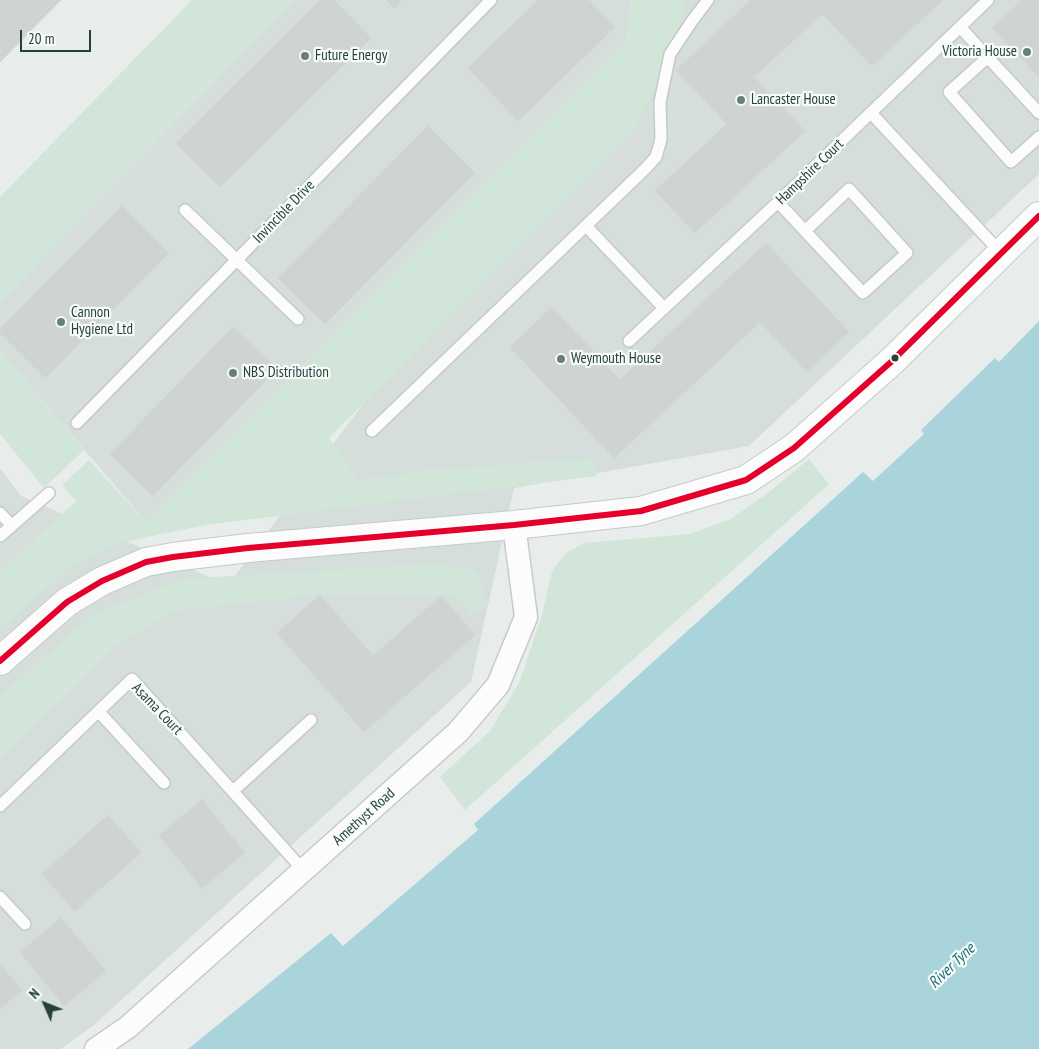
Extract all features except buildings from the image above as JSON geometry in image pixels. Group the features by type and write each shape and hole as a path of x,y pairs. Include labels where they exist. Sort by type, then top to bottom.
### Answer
{"street":[{"path":"0,661 67,602 102,581 146,562 248,548 514,525 641,511 746,480 794,448 891,362 1039,216"},
{"name":"Amethyst Road","path":"96,1049 128,1027 458,732 498,685 526,617 514,525"}],"lane":[{"name":"Invincible Drive","path":"77,423 491,0"},
{"path":"372,431 656,157 661,139 660,102 670,54 708,0"},
{"name":"Hampshire Court","path":"629,341 663,307 778,202 988,0"},
{"path":"960,27 1039,113"},
{"path":"988,57 949,92 1011,162 1039,137"},
{"path":"871,113 1001,253"},
{"path":"778,202 862,293 907,253 849,189 805,231"},
{"path":"185,210 298,319"},
{"path":"586,226 663,307"},
{"path":"0,536 49,494"},
{"path":"0,513 12,526"},
{"name":"Asama Court","path":"0,806 132,679 304,871"},
{"path":"99,712 164,783"},
{"path":"233,791 311,720"},
{"path":"0,897 25,924"}],"shaded area":[{"path":"294,0 631,0 627,41 146,522 0,351 0,301"},
{"path":"664,0 1039,0 1039,174 749,446 514,488 471,682 94,1025 61,1049 0,1049 0,468 21,496 228,585"}],"green space":[{"path":"192,0 294,0 0,301 0,197"},
{"path":"631,0 683,0 684,11 661,75 636,127 329,438 359,480 431,470 592,458 597,476 206,525 114,544 68,568 0,629 0,571 76,501 62,485 89,460 146,522 627,41"},
{"path":"0,351 84,450 44,488 0,434"},
{"path":"809,459 829,484 465,810 440,777 490,731 520,681 542,615 552,571 566,553 584,543 689,534 731,519 769,492"},
{"path":"435,564 477,571 487,607 472,614 455,595 325,594 173,611 116,646 0,761 0,696 92,616 180,579"}],"water":[{"name":"River Tyne","path":"1039,321 1039,1049 188,1049 331,933 343,946 478,830 474,824 863,472 873,481 924,434 921,430 995,358 999,362"}],"transit line":[{"path":"0,661 67,602 102,581 146,562 248,548 514,525 641,511 746,480 794,448 891,362 1039,216"}],"place":[{"name":"Victoria House","path":"1027,52"},
{"name":"Future Energy","path":"305,56"},
{"name":"Lancaster House","path":"741,100"},
{"name":"Cannon Hygiene Ltd","path":"61,322"},
{"name":"Weymouth House","path":"561,359"},
{"name":"NBS Distribution","path":"233,373"}]}
